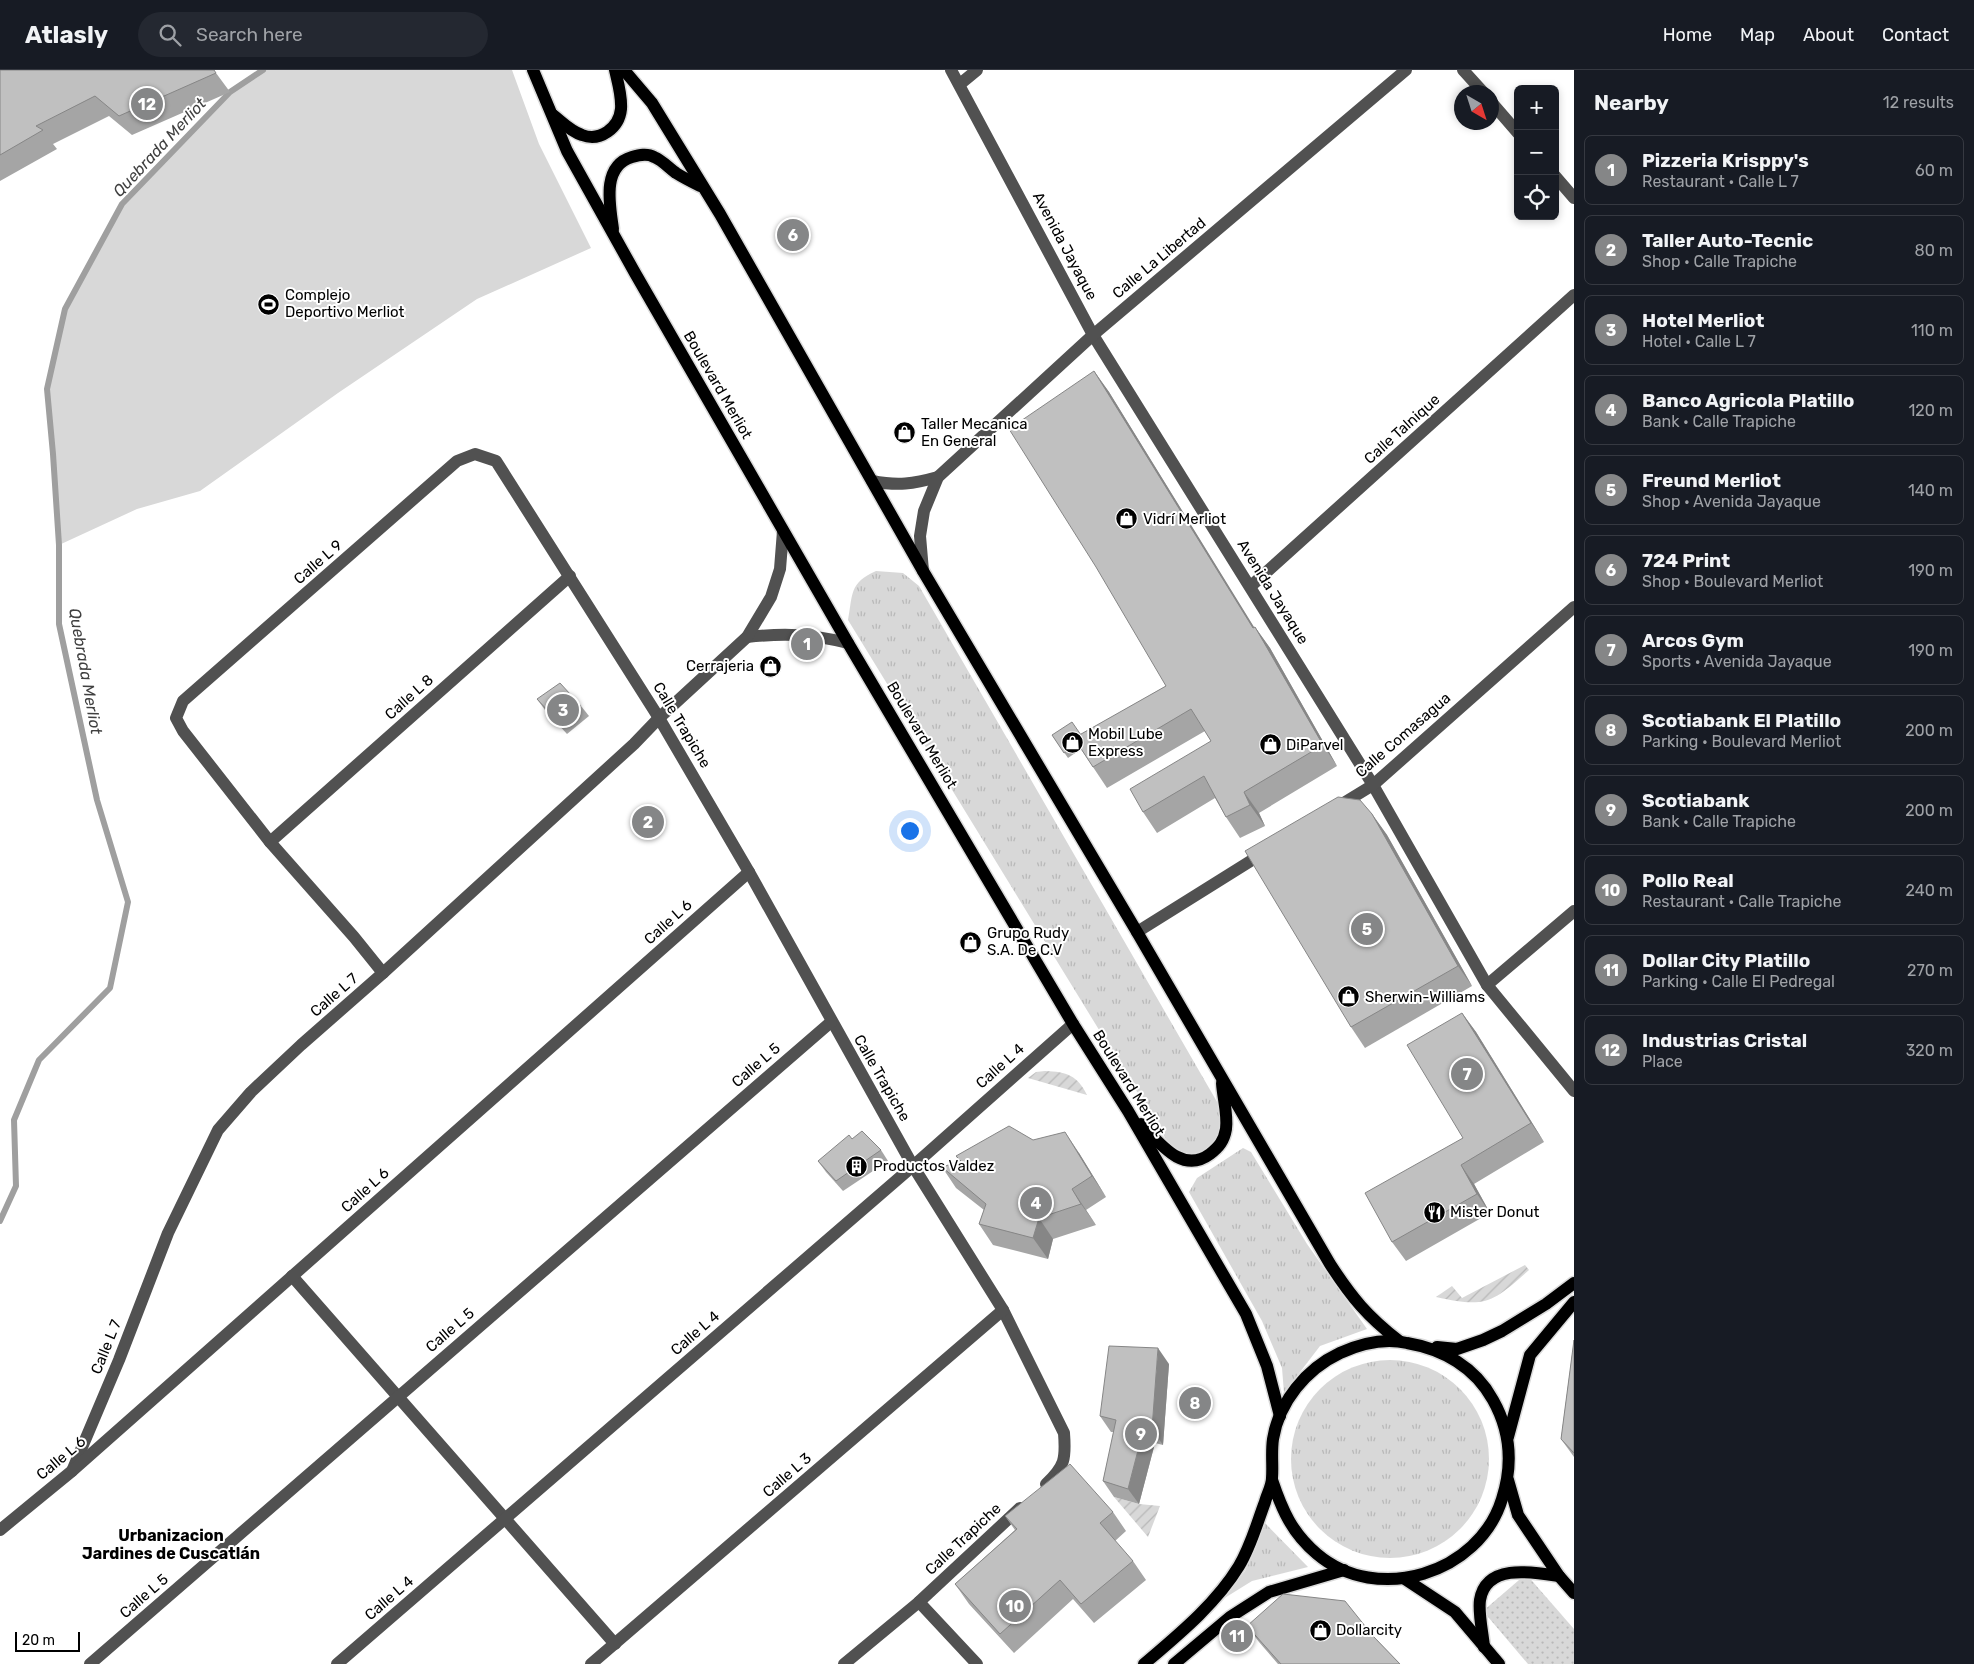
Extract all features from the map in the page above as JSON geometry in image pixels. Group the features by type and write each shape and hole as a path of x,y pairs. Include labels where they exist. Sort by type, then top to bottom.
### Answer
{"main road":[{"name":"Boulevard Merliot","path":"533,70 567,151 615,238 848,643 1073,1024 1128,1111 1246,1314 1266,1366 1280,1416"},
{"path":"549,111 570,130 583,136 602,136 610,131 616,123 621,110 615,70"},
{"path":"630,72 652,103 725,223 923,571 1349,1294 1372,1319 1399,1341"},
{"path":"615,238 610,208 611,176 618,165 628,158 642,154 654,156 679,174 702,187"},
{"path":"1128,1111 1176,1158 1191,1162 1202,1160 1221,1145 1226,1129 1222,1079"},
{"path":"1425,1346 1449,1356 1470,1371 1488,1390 1500,1412 1508,1437 1510,1458 1508,1480 1499,1509 1483,1535 1461,1556 1434,1571 1405,1579 1374,1578 1344,1570 1318,1555 1296,1534 1281,1508 1272,1480 1271,1458 1274,1437 1280,1416 1292,1394 1308,1375 1327,1359 1350,1348 1374,1342 1399,1341 1458,1349 1502,1331 1546,1304 1574,1283"},
{"path":"1508,1437 1530,1355 1574,1302"},
{"path":"1144,1664 1220,1594 1240,1564 1272,1480"},
{"path":"1508,1480 1518,1515 1559,1576 1574,1593"},
{"path":"1174,1664 1230,1617 1269,1592 1344,1570"},
{"path":"1484,1647 1480,1600 1486,1585 1496,1578 1516,1572 1559,1576"},
{"path":"1405,1579 1455,1612 1499,1664"}],"street":[{"name":"Avenida Jayaque","path":"951,70 1093,335 1251,586 1372,785 1487,986 1574,1091"},
{"path":"960,84 977,70"},
{"name":"Calle La Libertad","path":"872,482 893,485 913,484 938,476 1093,335 1406,70"},
{"path":"1463,70 1477,85"},
{"path":"1499,110 1515,130"},
{"path":"1559,181 1574,198"},
{"name":"Calle Talnique","path":"1251,586 1574,295"},
{"name":"Calle L 9","path":"270,842 183,731 176,718 183,701 457,461 475,454 496,461"},
{"name":"Calle Trapiche","path":"496,461 659,718 749,872 913,1166 1003,1310 1064,1433 1066,1455 1056,1474 919,1602 844,1664"},
{"name":"Calle La Libertad","path":"923,571 920,536 924,510 938,476"},
{"name":"Calle L 7","path":"72,1471 119,1360 168,1233 218,1130 250,1092 634,744 659,718 747,637 771,597 780,569 783,531"},
{"name":"Calle L 8","path":"270,842 570,576"},
{"name":"Calle Comasagua","path":"1322,816 1372,785 1574,607"},
{"path":"747,637 779,634 815,635 848,643"},
{"path":"270,842 354,937 383,973"},
{"path":"1137,932 1272,847"},
{"name":"Calle L 6","path":"0,1530 72,1471 749,872"},
{"path":"1487,986 1574,911"},
{"name":"Calle L 5","path":"90,1664 831,1022"},
{"name":"Calle L 4","path":"337,1664 913,1166 1073,1024"},
{"path":"292,1276 615,1644"},
{"name":"Calle L 3","path":"591,1664 1003,1310"},
{"path":"919,1602 977,1664"}],"green space":[{"name":"Complejo Deportivo Merliot","path":"263,70 512,70 539,144 591,248 477,299 338,393 200,491 137,509 59,545 47,389 65,309 122,204 230,92"},
{"path":"876,571 903,573 919,586 1220,1107 1222,1137 1205,1151 1199,1154 1187,1155 1172,1149 848,620 854,590 861,580"},
{"path":"1036,1072 1059,1072 1070,1076 1079,1083 1087,1095 1028,1078"},
{"path":"1243,1148 1251,1152 1307,1244 1367,1329 1320,1346 1284,1393 1282,1368 1262,1321 1189,1192 1197,1178"},
{"path":"1525,1265 1529,1270 1506,1290 1487,1300 1466,1302 1436,1297 1452,1286 1462,1298"},
{"path":"1380,1360 1400,1360 1428,1367 1453,1382 1467,1396 1482,1421 1489,1449 1489,1469 1482,1497 1467,1522 1453,1536 1428,1551 1419,1554 1400,1558 1380,1558 1352,1551 1327,1536 1313,1522 1298,1497 1295,1488 1291,1469 1291,1449 1298,1421 1313,1396 1327,1382 1352,1367 1361,1364"},
{"path":"1114,1497 1139,1504 1160,1506 1148,1537"},
{"path":"1264,1522 1308,1567 1252,1581 1223,1599 1245,1571"},
{"path":"1526,1574 1574,1629 1574,1664 1528,1664 1483,1611"}],"building":[{"path":"0,70 214,70 216,73 119,116 95,96 36,126 43,130 0,155"},
{"path":"1094,371 1253,628 1255,627 1323,745 1244,792 1250,805 1226,817 1204,776 1143,812 1130,789 1211,741 1191,709 1093,767 1074,738 1166,686 1096,567 1009,429"},
{"path":"560,683 581,706 560,724 537,699"},
{"name":"Mobil Lube Express","path":"1072,722 1081,735 1074,738 1078,744 1064,753 1052,735"},
{"path":"1338,797 1360,800 1372,814 1458,966 1351,1027 1245,851"},
{"path":"1462,1013 1531,1123 1461,1165 1477,1194 1392,1242 1365,1193 1463,1138 1407,1045"},
{"path":"1009,1126 1033,1140 1065,1132 1092,1176 1072,1189 1081,1204 1039,1218 1033,1238 979,1224 986,1204 942,1167 961,1161 956,1156"},
{"path":"862,1131 881,1150 836,1181 818,1161 849,1135 852,1139"},
{"path":"1574,1340 1574,1453 1561,1439"},
{"path":"1109,1346 1158,1348 1152,1429 1144,1427 1128,1489 1103,1481 1116,1420 1100,1416"},
{"path":"1070,1464 1113,1512 1100,1523 1133,1561 1081,1604 1060,1580 1000,1634 955,1584 1017,1529 1005,1516"},
{"name":"Dollarcity","path":"1283,1594 1345,1601 1373,1636 1400,1664 1281,1664 1247,1626"}],"waterway":[{"name":"Quebrada Merliot","path":"0,1221 16,1186 14,1120 39,1060 110,988 128,902 97,800 59,624 59,545 47,389 65,309 122,204 230,92 263,70"}],"place":[{"name":"Industrias Cristal","path":"147,104"},
{"name":"724 Print","path":"793,235"},
{"name":"Complejo Deportivo Merliot","path":"269,304"},
{"name":"Taller Mecanica En General","path":"905,433"},
{"name":"Vidrí Merliot","path":"1127,519"},
{"name":"Pizzeria Krisppy's","path":"807,644"},
{"name":"Cerrajeria","path":"770,666"},
{"name":"Hotel Merliot","path":"563,710"},
{"name":"Mobil Lube Express","path":"1072,743"},
{"name":"DiParvel","path":"1270,745"},
{"name":"Taller Auto-Tecnic","path":"648,822"},
{"name":"Freund Merliot","path":"1367,929"},
{"name":"Grupo Rudy S.A. De C.V","path":"971,942"},
{"name":"Sherwin-Williams","path":"1349,997"},
{"name":"Arcos Gym","path":"1467,1074"},
{"name":"Productos Valdez","path":"857,1166"},
{"name":"Banco Agricola Platillo","path":"1036,1203"},
{"name":"Mister Donut","path":"1434,1212"},
{"name":"Scotiabank El Platillo","path":"1195,1403"},
{"name":"Scotiabank","path":"1141,1434"},
{"name":"Pollo Real","path":"1015,1606"},
{"name":"Dollarcity","path":"1320,1630"},
{"name":"Dollar City Platillo","path":"1237,1636"}],"district":[{"name":"Urbanizacion Jardines de Cuscatlán","path":"171,1544"}]}
